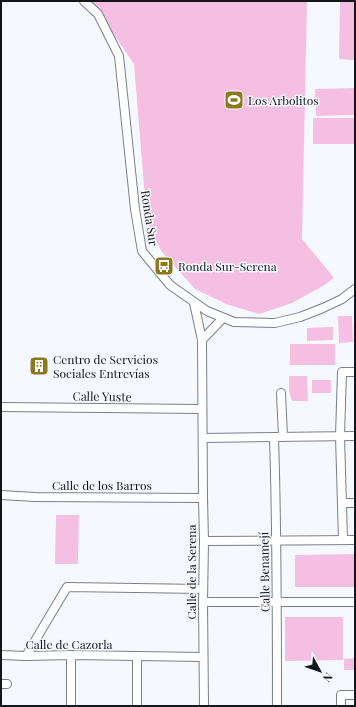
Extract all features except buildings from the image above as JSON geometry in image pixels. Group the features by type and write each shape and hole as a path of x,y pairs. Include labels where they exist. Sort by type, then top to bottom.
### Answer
{"street":[{"name":"Ronda Sur","path":"84,1 98,14 119,56 135,209 142,251 170,285 207,311 234,322 275,323 300,317 323,308 342,299 355,289"},
{"name":"Calle de la Serena","path":"194,303 202,340 204,706"},
{"path":"202,340 223,318"},
{"path":"343,540 340,436 342,372 355,372"},
{"name":"Calle Benamejí","path":"276,706 276,485 281,394"},
{"name":"Calle Yuste","path":"1,407 202,409"},
{"path":"203,438 355,436"},
{"name":"Calle de los Barros","path":"1,495 35,497 203,498"},
{"path":"342,503 355,503"},
{"path":"204,540 355,540"},
{"path":"26,656 66,587 203,589"},
{"path":"203,602 355,602"},
{"name":"Calle de Cazorla","path":"1,655 203,657"},
{"path":"71,655 71,706"},
{"path":"137,656 137,706"},
{"path":"341,706 341,695 355,695"}],"shaded area":[{"path":"91,1 307,1 302,239 334,278 323,286 292,303 259,314 226,304 195,289 162,252 147,222 134,64"},
{"path":"340,1 355,1 355,60 339,59"},
{"path":"355,88 355,115 316,116 315,89"},
{"path":"313,118 355,118 355,144 313,144"},
{"path":"338,316 352,316 353,342 339,343"},
{"path":"333,327 333,340 307,341 307,328"},
{"path":"290,344 335,344 335,365 290,365"},
{"path":"289,376 307,376 308,401 292,401 289,391"},
{"path":"312,380 331,380 331,393 312,393"},
{"path":"56,515 79,515 78,564 55,564"},
{"path":"354,554 354,587 295,587 295,555"},
{"path":"285,617 343,617 343,660 285,661"},
{"path":"355,658 355,670 344,670 344,659"}],"place":[{"name":"Los Arbolitos","path":"234,100"},
{"name":"Ronda Sur-Serena","path":"164,266"},
{"name":"Centro de Servicios Sociales Entrevías","path":"39,366"}]}
